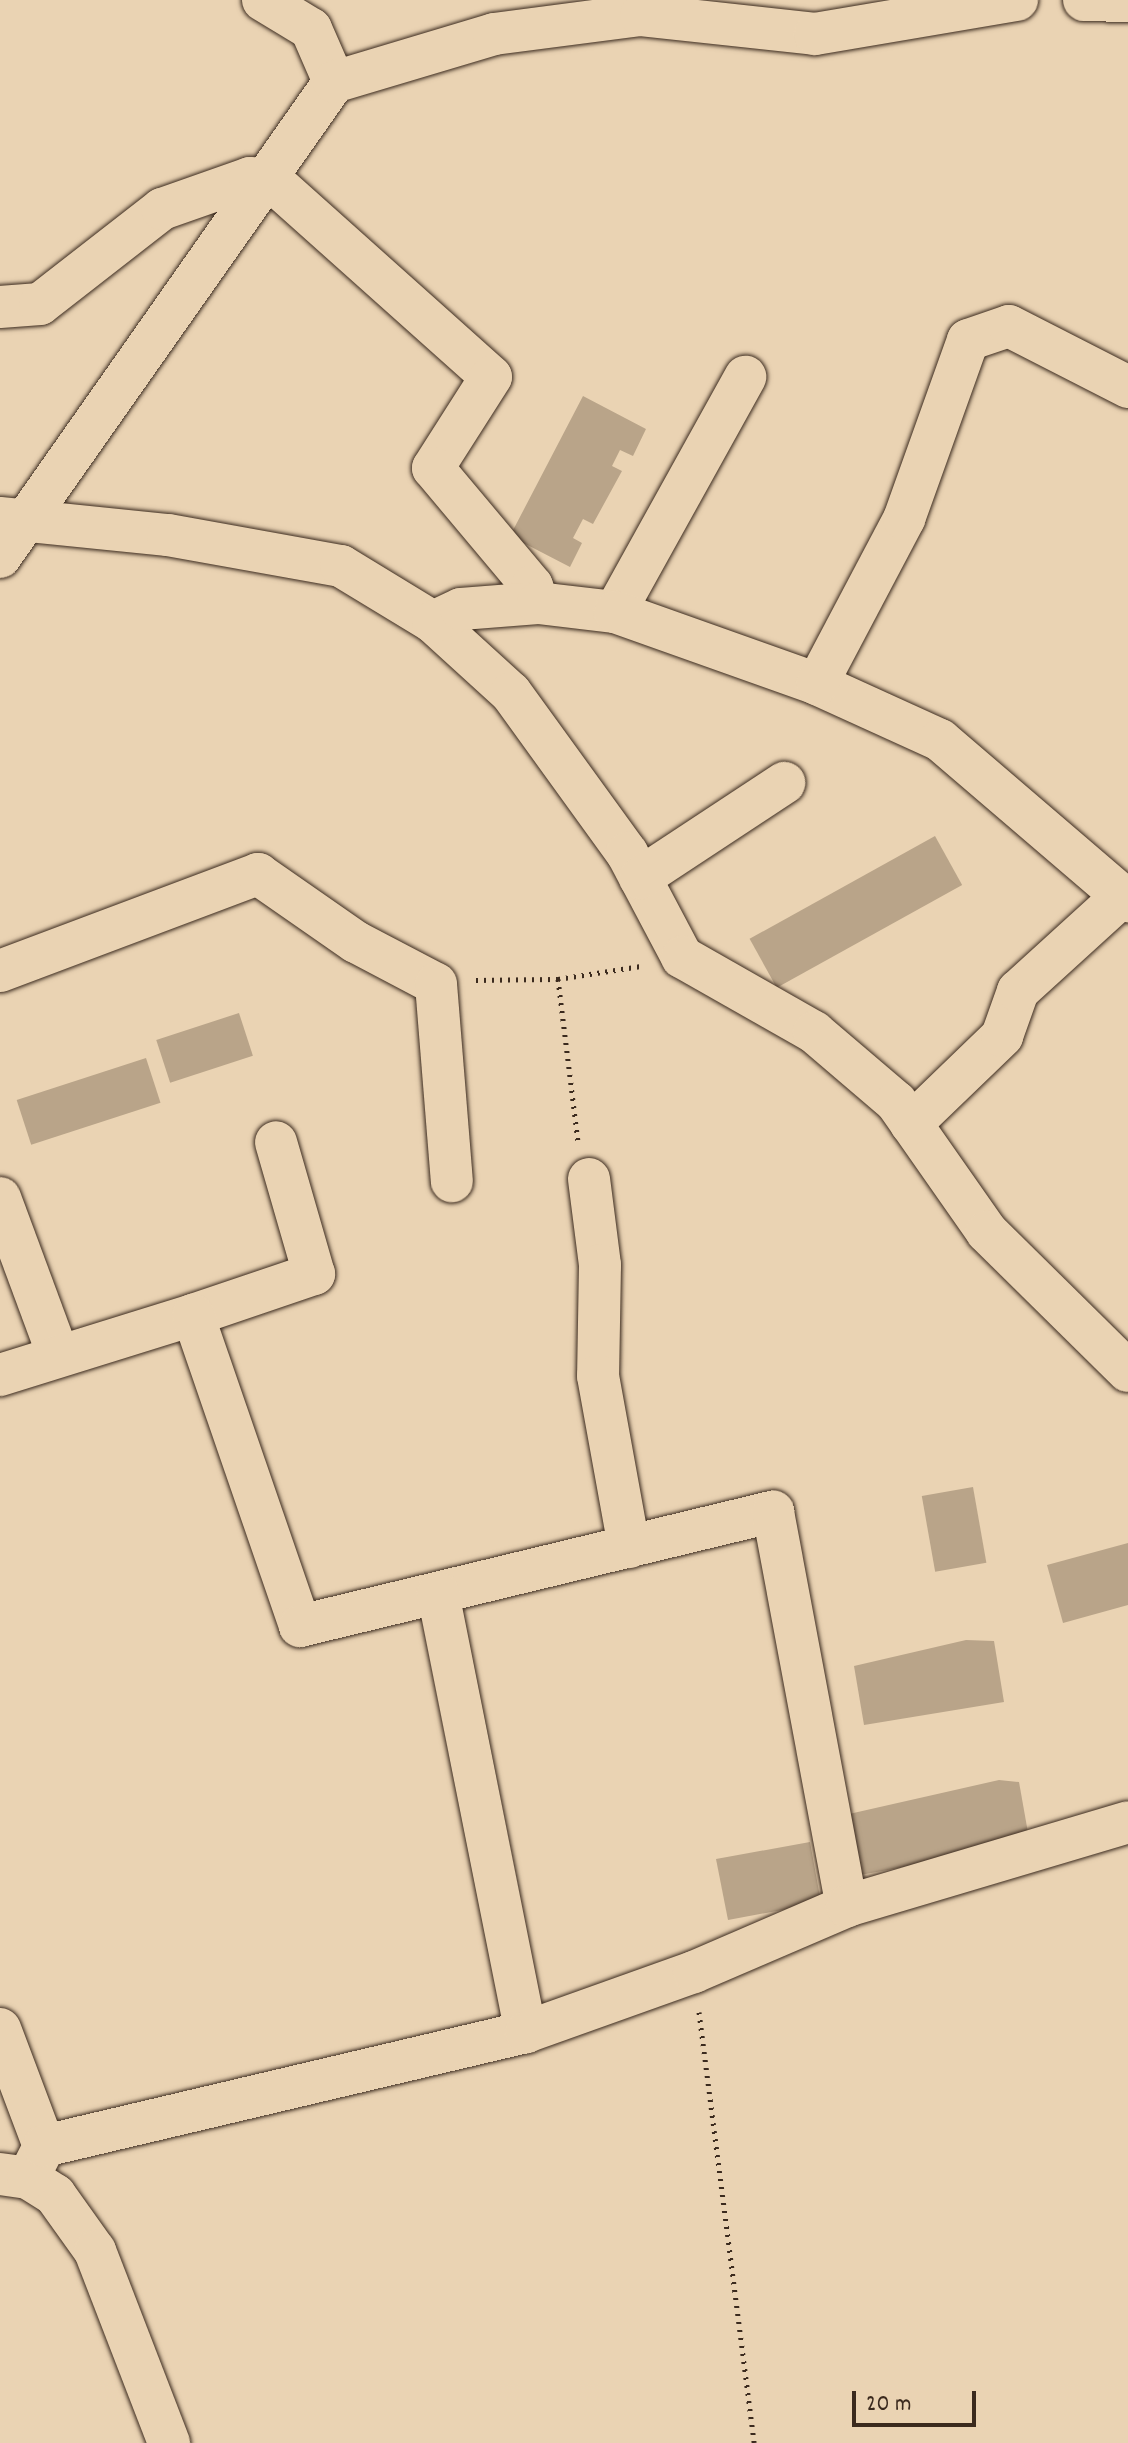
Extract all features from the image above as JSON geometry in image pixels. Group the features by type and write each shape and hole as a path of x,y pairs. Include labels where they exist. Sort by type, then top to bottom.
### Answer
{"street":[{"path":"263,0 320,15 334,82"},
{"path":"0,557 14,518 271,180 334,82 494,34 641,15 815,34 1017,0"},
{"path":"1084,0 1128,1"},
{"path":"0,307 40,304 162,209 250,178 271,180 491,377 433,468 532,586 538,603"},
{"path":"817,684 904,519 968,340 1009,326 1128,387"},
{"path":"615,612 745,377"},
{"path":"14,518 341,566 433,622 511,693 640,878 682,957 814,1032 896,1102 987,1232 1128,1371"},
{"path":"433,622 461,609 538,603 615,612 817,684 940,740 1124,900 1018,991 1002,1036 911,1124"},
{"path":"640,878 784,783"},
{"path":"0,971 258,874 356,942 436,984 452,1181"},
{"path":"0,1375 314,1274 276,1142"},
{"path":"589,1179 600,1265 598,1376 629,1547"},
{"path":"0,1198 58,1355"},
{"path":"193,1315 300,1626 773,1512 847,1906"},
{"path":"438,1593 526,2032"},
{"path":"24,2166 526,2032 694,1972 847,1906 1128,1822"},
{"path":"0,2029 24,2166 55,2195 95,2251 169,2443"}],"path":[{"path":"436,984 558,979 682,957"},
{"path":"558,979 582,1171 589,1179"},
{"path":"694,1972 754,2443"}],"building":[{"path":"583,396 646,429 633,456 620,450 612,466 622,471 593,524 583,519 573,538 582,543 570,567 510,536"},
{"path":"935,836 962,885 777,988 750,939"},
{"path":"239,1013 253,1056 170,1083 156,1040"},
{"path":"146,1058 161,1103 31,1145 17,1100"},
{"path":"973,1487 986,1563 935,1572 922,1496"},
{"path":"1128,1543 1128,1605 1063,1623 1047,1565"},
{"path":"966,1640 994,1641 1004,1702 864,1725 854,1666"},
{"path":"999,1780 1019,1782 1030,1844 860,1875 849,1814"},
{"path":"810,1842 820,1897 814,1904 728,1920 716,1859"}]}
